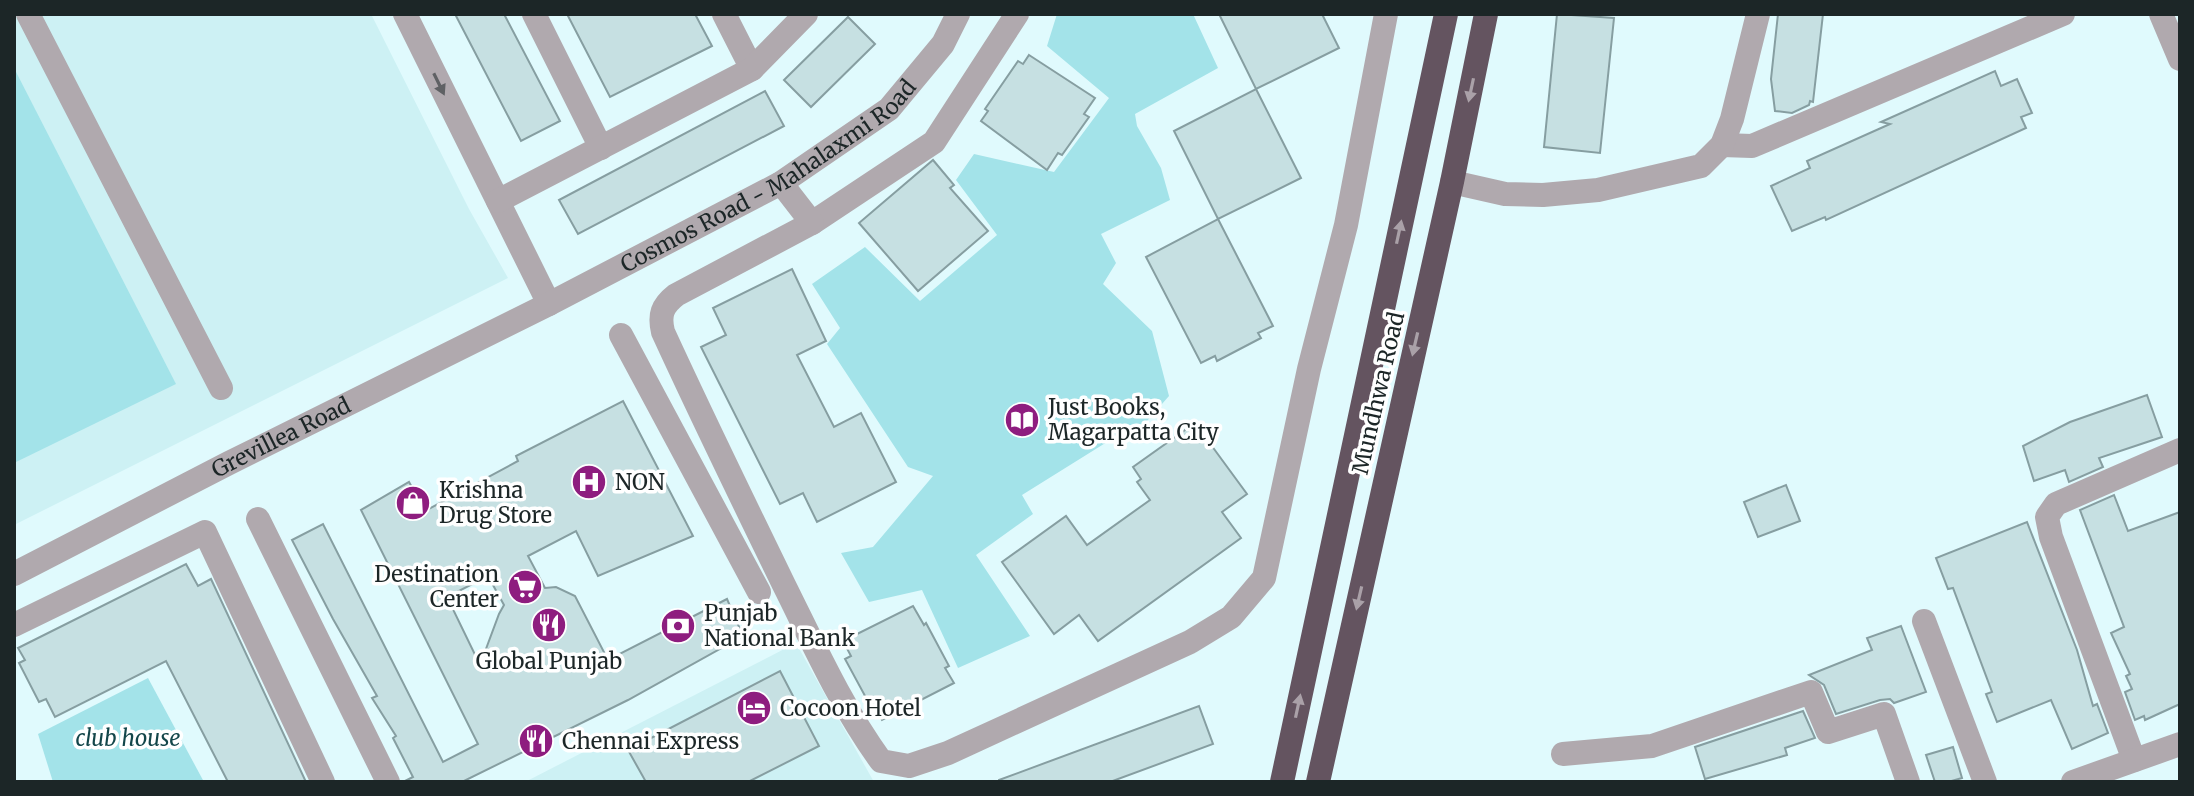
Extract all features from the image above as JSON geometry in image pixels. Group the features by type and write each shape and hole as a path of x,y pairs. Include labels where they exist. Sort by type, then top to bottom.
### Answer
{"highway":[{"name":"Mundhwa Road","path":"1282,782 1446,14"},
{"name":"Mundhwa Road","path":"1318,782 1452,182 1486,14"}],"street":[{"path":"28,14 221,388"},
{"path":"405,14 549,304"},
{"path":"534,14 601,148"},
{"path":"724,14 752,69"},
{"path":"498,201 752,69 806,14"},
{"name":"Cosmos Road - Mahalaxmi Road","path":"549,304 781,183 889,109 943,44 958,14"},
{"path":"1017,14 934,142 812,223 676,295 664,305 660,320 722,460 837,690 881,761 909,766 948,753 1190,642 1231,617 1264,578 1309,369 1346,225 1386,14"},
{"path":"1452,182 1505,194 1543,195 1598,190 1701,166 1722,145 1732,119 1758,14"},
{"path":"1722,145 1752,146 2063,14"},
{"path":"2161,14 2180,59"},
{"path":"781,183 812,223"},
{"name":"Grevillea Road","path":"14,574 549,304"},
{"path":"621,335 759,592"},
{"path":"2134,760 2051,537 2047,517 2056,504 2179,455"},
{"path":"258,519 388,782"},
{"path":"14,625 205,532 323,782"},
{"path":"1924,621 1985,782"},
{"path":"1563,754 1652,746 1811,692 1828,732 1884,714 1908,782"},
{"path":"2073,782 2180,744"}],"shaded area":[{"path":"14,14 371,14 469,209 508,278 14,525"},
{"name":"Cocoon Hotel","path":"796,643 874,782 525,782"}],"green space":[{"path":"1057,14 1193,14 1218,68 1135,114 1137,126 1161,168 1170,200 1101,234 1116,263 1103,284 1152,331 1169,396 1140,429 1107,442 1022,495 1033,514 976,555 1030,636 958,668 922,590 869,602 841,553 873,547 933,476 908,467 827,344 840,328 812,284 865,247 920,301 997,235 956,180 974,154 1054,172 1109,98 1047,46"},
{"path":"14,68 176,384 14,463"},
{"name":"club house","path":"148,678 204,782 53,782 38,734"}],"building":[{"path":"455,14 504,14 560,121 521,141"},
{"path":"567,14 695,14 712,46 610,97"},
{"path":"1219,14 1322,14 1339,48 1256,89"},
{"path":"1557,14 1614,18 1600,153 1544,147"},
{"path":"1778,14 1823,14 1813,102 1792,113 1775,111 1771,79"},
{"path":"848,17 875,44 811,107 784,80"},
{"path":"1029,55 1095,98 1084,114 1089,117 1062,155 1058,153 1047,170 981,121 988,111 985,109 1018,61 1023,64"},
{"path":"1995,71 2001,86 2017,79 2032,113 2021,117 2026,128 1826,220 1825,217 1792,231 1771,186 1810,168 1807,161 1890,124 1881,122"},
{"path":"1256,89 1301,178 1218,219 1174,131"},
{"path":"765,91 784,126 578,234 559,200"},
{"path":"933,160 954,185 950,188 988,231 918,291 859,223"},
{"path":"1218,219 1273,326 1258,333 1261,338 1217,361 1215,356 1201,363 1146,257"},
{"path":"792,269 826,341 797,355 834,427 861,413 896,482 817,522 803,493 780,504 701,347 726,335 713,308"},
{"path":"2147,395 2162,437 2099,458 2103,467 2069,482 2065,470 2034,481 2023,446 2070,422"},
{"path":"623,401 693,536 598,576 576,531 528,556 545,588 556,587 575,596 608,660 727,599 743,636 628,700 462,782 403,782 413,777 393,738 396,736 372,698 377,696 292,540 323,524 443,762 478,744 361,510 409,482 425,511 518,461 516,456","holes":["488,576 504,605 499,614 480,665 447,597"]},
{"path":"1195,423 1247,494 1222,512 1241,538 1098,641 1079,615 1054,634 1002,562 1066,516 1087,545 1150,500 1137,482 1141,479 1133,467"},
{"path":"1786,485 1800,521 1758,537 1744,502"},
{"path":"2114,495 2128,531 2180,512 2180,704 2145,720 2144,716 2135,720 2125,692 2132,689 2126,676 2130,674 2111,633 2124,627 2080,510"},
{"path":"2027,522 2077,650 2093,706 2097,704 2108,733 2072,749 2051,700 1997,722 1986,694 1992,692 1953,588 1948,589 1936,558"},
{"path":"186,564 198,586 211,579 306,782 228,782 166,661 55,717 46,699 39,702 19,663 25,660 18,648"},
{"path":"913,606 924,625 926,623 949,666 945,668 954,683 882,720 875,705 871,707 845,659 851,656 843,641"},
{"path":"1901,626 1926,692 1894,703 1890,699 1880,700 1836,714 1824,685 1809,675 1872,650 1867,638"},
{"name":"Cocoon Hotel","path":"780,671 819,746 748,782 646,782 628,750"},
{"path":"1199,706 1213,744 1110,782 999,782 999,780"},
{"path":"1803,711 1815,738 1785,748 1787,755 1705,779 1695,747"},
{"path":"1953,747 1962,778 1935,782 1926,755"}],"place":[{"name":"Just Books, Magarpatta City","path":"1022,420"},
{"name":"NON","path":"589,482"},
{"name":"Krishna Drug Store","path":"413,503"},
{"name":"Destination Center","path":"525,587"},
{"name":"Global Punjab","path":"549,625"},
{"name":"Punjab National Bank","path":"678,626"},
{"name":"Cocoon Hotel","path":"754,708"},
{"name":"Chennai Express","path":"536,741"}]}
